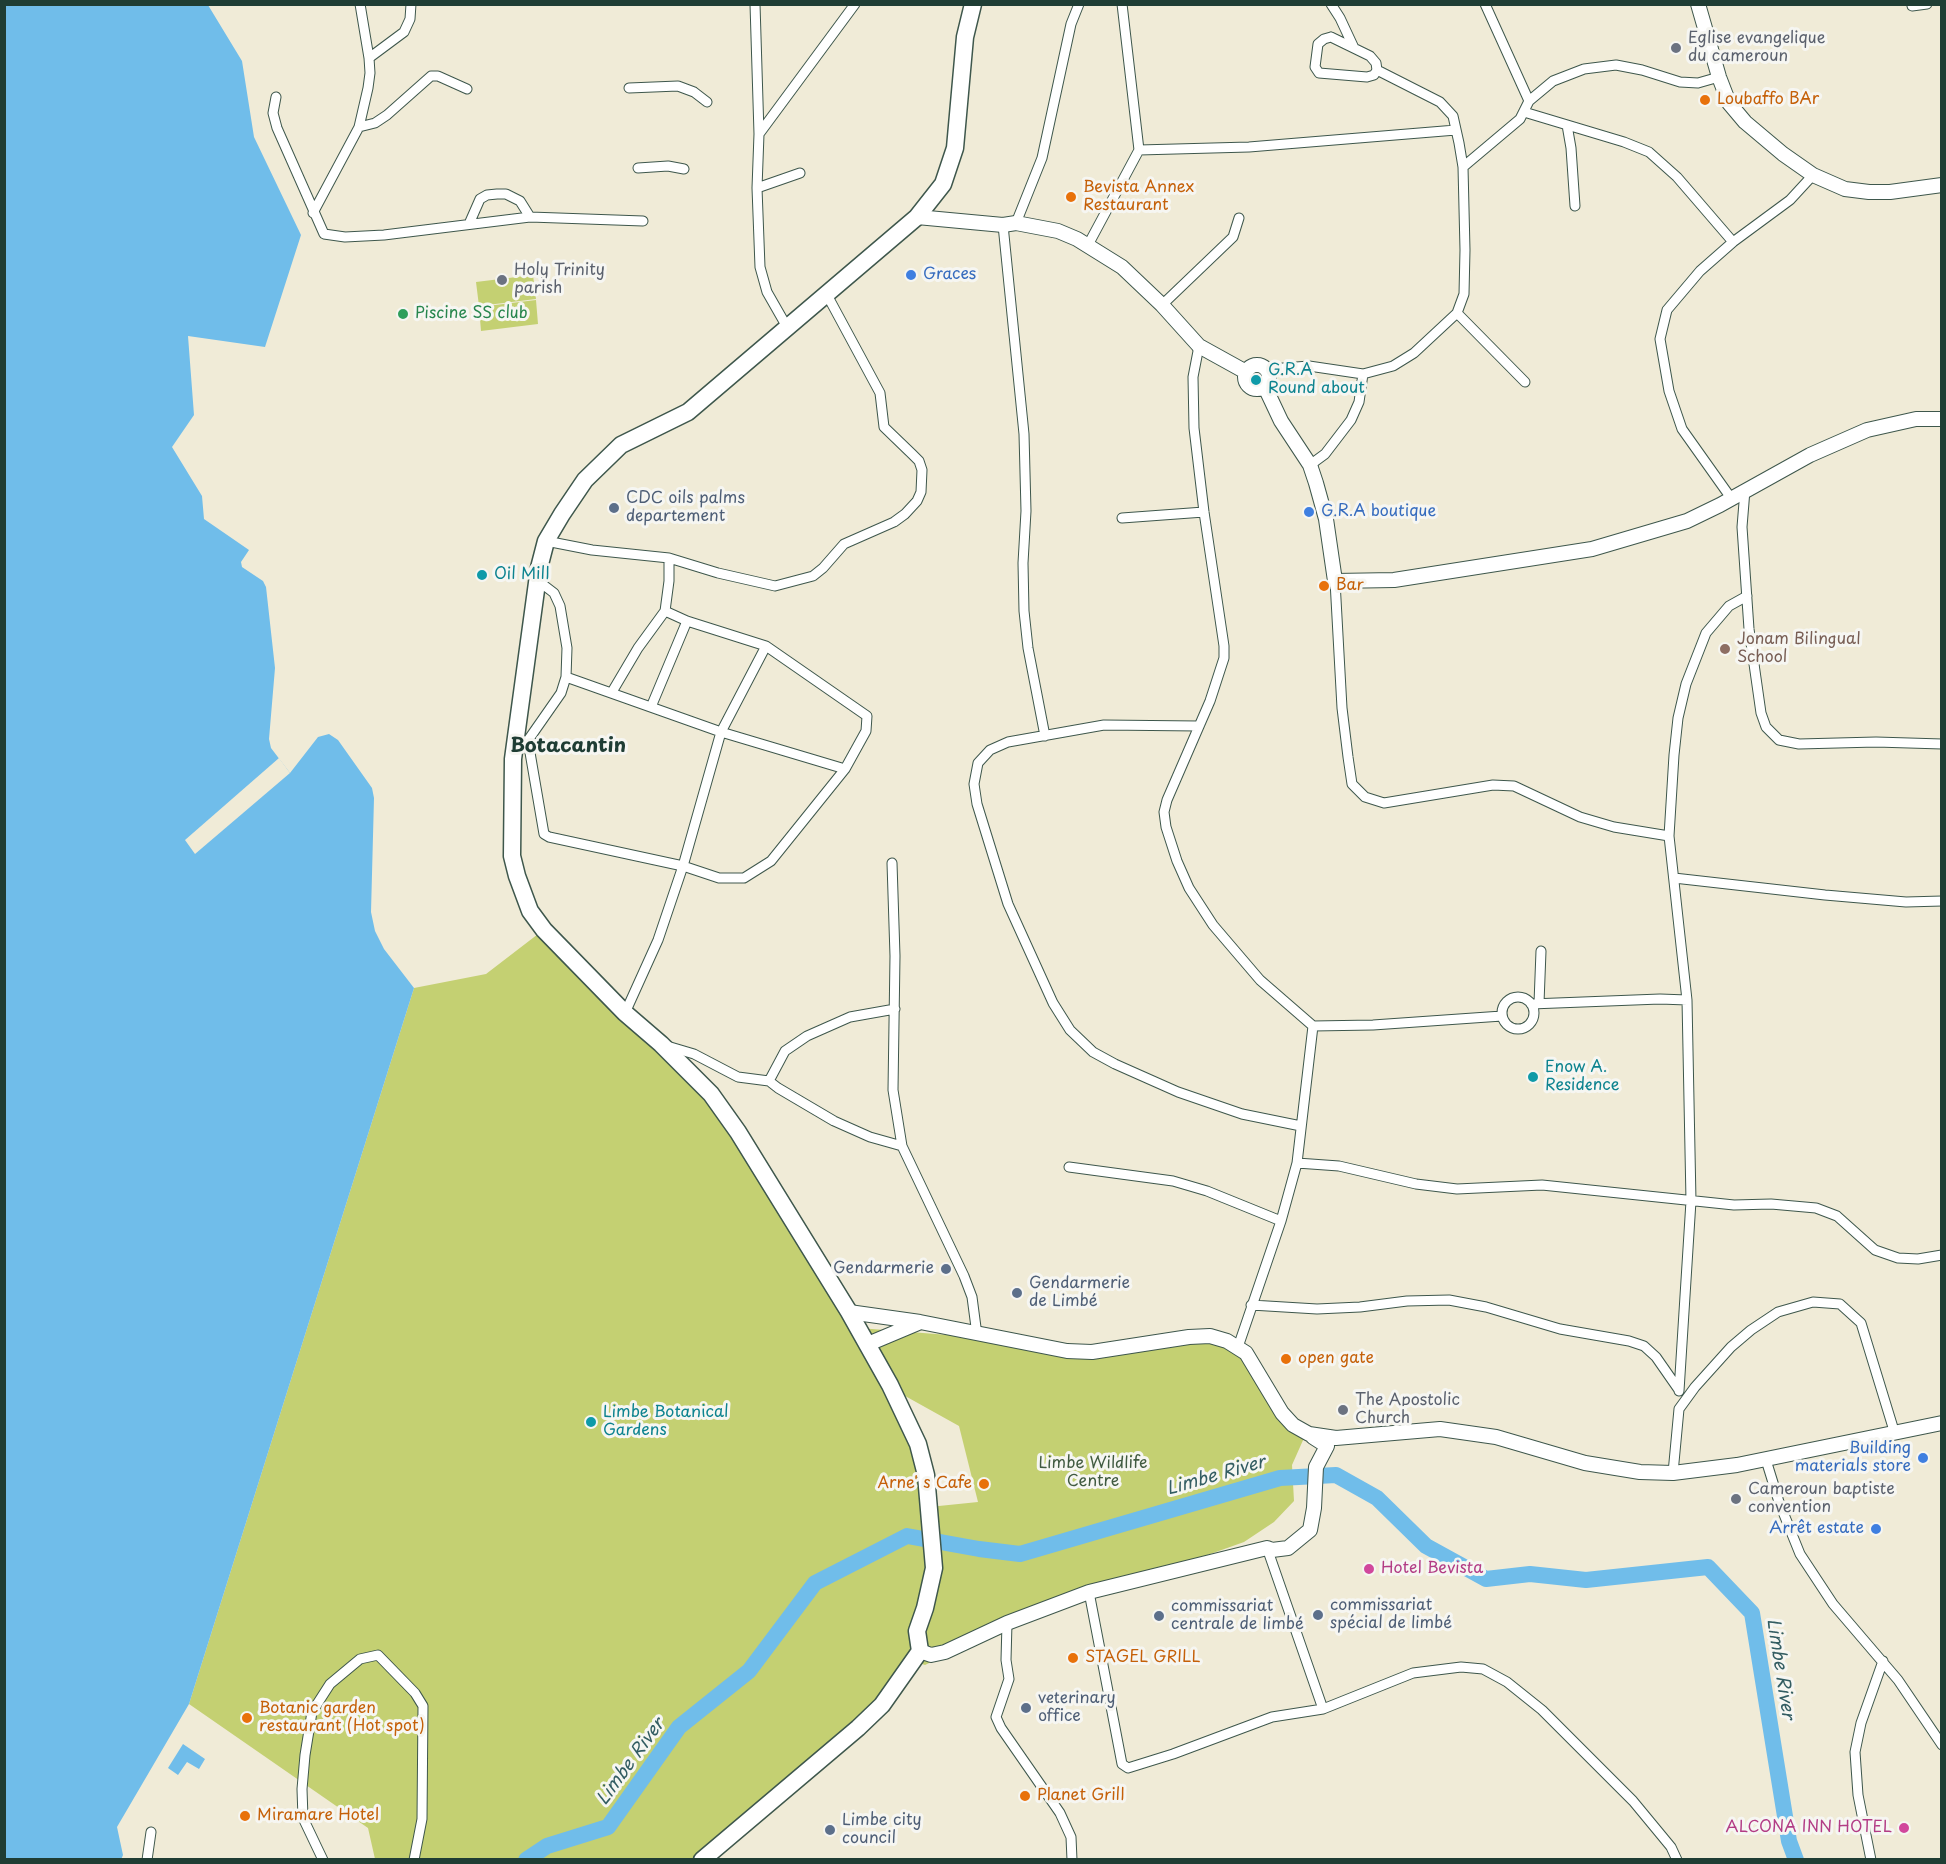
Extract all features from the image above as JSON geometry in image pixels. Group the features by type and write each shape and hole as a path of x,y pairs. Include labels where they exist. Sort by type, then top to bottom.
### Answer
{"highway":[{"path":"703,1859 882,1705 920,1651 917,1631 934,1568 926,1475 918,1444 868,1344 738,1132 711,1094 661,1044 625,1013 544,930 530,910 512,856 513,759 537,580 546,541 585,480 621,445 688,412 917,217 943,184 955,148 965,37 974,4"}],"street":[{"path":"314,213 359,127 368,88 369,58 360,4"},
{"path":"369,58 404,32 410,18 411,4"},
{"path":"755,4 760,267 766,292 788,327"},
{"path":"759,134 855,4"},
{"path":"1046,736 1028,648 1024,612 1023,563 1026,511 1024,434 1010,224 1041,158 1071,24 1079,4"},
{"path":"1088,245 1139,150 1122,4"},
{"path":"1331,4 1354,48"},
{"path":"1485,4 1529,101"},
{"path":"1698,4 1729,103 1766,141 1813,175 1845,189 1890,192 1941,185"},
{"path":"1912,6 1927,4"},
{"path":"1331,37 1354,48 1370,56 1376,63 1377,70 1374,75 1367,77 1318,73 1315,67 1316,54 1318,44 1324,39 1331,37"},
{"path":"1462,167 1520,119 1529,101 1553,81 1584,69 1616,65 1642,70 1680,82 1698,83 1719,77"},
{"path":"1377,70 1447,108 1453,116 1462,167 1465,250 1464,294 1457,313 1424,345 1402,361 1379,371 1363,374 1309,366 1283,368 1267,380 1261,389 1252,389 1245,382 1246,372 1253,366 1262,366 1267,380 1281,421 1310,465 1321,498 1335,581 1342,708 1352,784 1365,797 1384,803 1492,785 1514,786 1580,817 1614,827 1669,836"},
{"path":"359,127 375,123 387,115 431,76 438,76 467,89"},
{"path":"629,88 678,86 694,92 707,102"},
{"path":"276,97 273,113 277,128 324,234 345,237 384,235 530,218 643,221"},
{"path":"1524,112 1624,142 1649,152 1677,177 1733,242"},
{"path":"1567,125 1575,206"},
{"path":"1139,150 1249,147 1456,130"},
{"path":"638,168 668,165 684,169"},
{"path":"757,189 800,173"},
{"path":"1731,498 1682,429 1669,391 1660,339 1667,310 1700,271 1733,242 1790,200 1813,175"},
{"path":"469,224 480,199 487,195 497,194 506,194 520,201 530,218"},
{"path":"917,217 1010,224 1058,231 1088,245 1122,267 1162,305 1199,346 1246,372"},
{"path":"1162,305 1233,237 1239,218"},
{"path":"546,541 592,550 669,558 718,573 775,586 813,576 824,568 844,544 894,522 905,514 917,501 921,492 922,470 919,462 884,427 880,393 826,293"},
{"path":"1457,313 1525,382"},
{"path":"1199,346 1193,377 1193,407 1204,512 1224,658 1216,684 1164,812 1177,861 1200,908 1218,932 1260,980 1312,1026 1373,1025 1502,1016"},
{"path":"1310,465 1325,454 1351,420 1359,402 1363,374"},
{"path":"1335,581 1394,580 1592,549 1687,521 1810,455 1868,430 1916,418 1941,418"},
{"path":"1744,490 1742,527 1752,655 1761,713 1772,735 1779,740 1799,744 1876,742 1941,744"},
{"path":"1122,518 1204,512"},
{"path":"612,692 638,648 664,611 669,581 669,558"},
{"path":"513,759 561,693 566,677 567,648 561,606 554,593 537,580"},
{"path":"1673,1473 1691,1201 1687,1000 1669,836 1678,718 1689,674 1706,633 1729,606 1747,596"},
{"path":"528,741 544,834 549,837 683,866 719,878 744,878 771,861 845,769 866,731 867,716 766,646 687,621 664,611"},
{"path":"651,706 687,621"},
{"path":"625,1013 658,940 683,866 722,732 766,646"},
{"path":"566,677 722,732 845,769"},
{"path":"1198,726 1104,724 1008,742 990,750 978,762 974,784 977,804 1008,904 1053,1003 1070,1030 1093,1052 1178,1092 1242,1113 1301,1126"},
{"path":"892,862 895,1009 893,1090 902,1146 964,1276 972,1298 977,1335"},
{"path":"1674,878 1825,895 1906,902 1941,902"},
{"path":"1541,951 1535,1004 1533,1009 1533,1019 1526,1027 1511,1028 1502,1016 1506,1002 1514,997 1524,998 1535,1004 1687,1000"},
{"path":"769,1081 785,1051 807,1036 850,1017 895,1009"},
{"path":"1238,1347 1281,1221 1297,1163 1312,1026"},
{"path":"661,1044 694,1054 738,1077 769,1081 834,1121 870,1137 902,1146"},
{"path":"1297,1163 1339,1166 1416,1184 1457,1189 1542,1185 1734,1205 1771,1204 1816,1208 1837,1216 1875,1250 1898,1258 1918,1259 1941,1255"},
{"path":"1069,1167 1173,1181 1207,1191 1281,1221"},
{"path":"1251,1305 1317,1309 1360,1307 1407,1301 1449,1300 1486,1307 1560,1329 1629,1341 1644,1346 1656,1357 1679,1390"},
{"path":"1679,1409 1695,1386 1750,1330 1778,1312 1813,1302 1840,1304 1860,1323 1894,1434"},
{"path":"849,1312 1067,1351 1092,1352 1189,1337 1210,1336 1227,1341 1246,1353 1282,1413 1293,1425 1327,1446 1316,1467 1310,1530 1288,1548 1272,1551 1267,1548 1089,1592 1007,1623 936,1655 920,1651"},
{"path":"868,1344 920,1323"},
{"path":"1309,1434 1336,1438 1440,1429 1496,1437 1613,1469 1673,1473 1766,1460 1941,1423"},
{"path":"1766,1460 1779,1502 1800,1554 1833,1604 1898,1680 1941,1745"},
{"path":"1267,1548 1323,1709"},
{"path":"1089,1592 1122,1764 1128,1768 1173,1754 1272,1717 1323,1709 1413,1673 1461,1667 1483,1669 1507,1682 1542,1710 1633,1801 1671,1847 1677,1860"},
{"path":"1007,1623 1006,1659 1009,1679 996,1716 1060,1813 1071,1837 1072,1860"},
{"path":"323,1860 303,1818 305,1755 312,1712 330,1684 360,1659 378,1655 416,1693 423,1706 422,1819 414,1860"},
{"path":"1871,1860 1857,1796 1855,1752 1861,1723 1883,1661"},
{"path":"147,1860 151,1832"}],"green space":[{"path":"533,275 536,299 479,306 476,282"},
{"path":"536,300 538,324 481,331 479,307"},
{"name":"Limbe Botanical Gardens","path":"542,931 712,1098 859,1328 974,1337 1076,1356 1208,1337 1236,1348 1304,1438 1292,1465 1294,1501 1274,1522 1244,1542 997,1630 925,1665 905,1658 877,1705 699,1859 375,1859 368,1828 189,1704 414,988 486,974","holes":["889,1387 959,1426 978,1502 929,1507 923,1458"]}],"water":[{"path":"5,5 208,5 242,61 254,137 301,235 265,347 188,336 194,415 172,447 202,496 204,519 249,550 241,562 242,567 263,581 266,587 275,668 269,739 271,748 290,773 318,737 329,734 338,740 372,788 374,798 371,912 375,931 384,949 414,988 189,1704 117,1827 123,1855 121,1860 5,1860"},
{"path":"183,1744 205,1759 199,1769 187,1762 178,1775 168,1768"}],"pier":[{"path":"279,758 290,773 195,854 185,840"}],"waterway":[{"name":"Limbe River","path":"526,1860 547,1846 608,1827 679,1727 749,1671 815,1583 907,1536 1020,1554 1280,1478 1336,1475 1377,1498 1426,1546 1486,1579 1530,1574 1586,1580 1708,1567 1752,1613 1789,1841 1796,1860"}],"place":[{"name":"Eglise evangelique du cameroun","path":"1676,48"},
{"name":"Loubaffo BAr","path":"1705,100"},
{"name":"Bevista Annex Restaurant","path":"1071,197"},
{"name":"Graces","path":"911,275"},
{"name":"Holy Trinity parish","path":"502,280"},
{"name":"Piscine SS club","path":"403,314"},
{"name":"G.R.A Round about","path":"1256,380"},
{"name":"CDC oils palms departement","path":"614,508"},
{"name":"G.R.A boutique","path":"1309,512"},
{"name":"Oil Mill","path":"482,575"},
{"name":"Bar","path":"1324,586"},
{"name":"Jonam Bilingual School","path":"1725,649"},
{"name":"Enow A. Residence","path":"1533,1077"},
{"name":"Gendarmerie","path":"946,1269"},
{"name":"Gendarmerie de Limbé","path":"1017,1293"},
{"name":"open gate","path":"1286,1359"},
{"name":"The Apostolic Church","path":"1343,1410"},
{"name":"Limbe Botanical Gardens","path":"591,1422"},
{"name":"Building materials store","path":"1923,1458"},
{"name":"Arne' s Cafe","path":"984,1484"},
{"name":"Cameroun baptiste convention","path":"1736,1499"},
{"name":"Arrêt estate","path":"1876,1529"},
{"name":"Hotel Bevista","path":"1369,1569"},
{"name":"commissariat spécial de limbé","path":"1318,1615"},
{"name":"commissariat centrale de limbé","path":"1159,1616"},
{"name":"STAGEL GRILL","path":"1073,1658"},
{"name":"veterinary office","path":"1026,1708"},
{"name":"Botanic garden restaurant (Hot spot)","path":"247,1718"},
{"name":"Planet Grill","path":"1025,1796"},
{"name":"Miramare Hotel","path":"245,1816"},
{"name":"ALCONA INN HOTEL","path":"1904,1828"},
{"name":"Limbe city council","path":"830,1830"}],"district":[{"name":"Botacantin","path":"568,746"}],"park label":[{"name":"Limbe Wildlife Centre","path":"1093,1473"}]}
